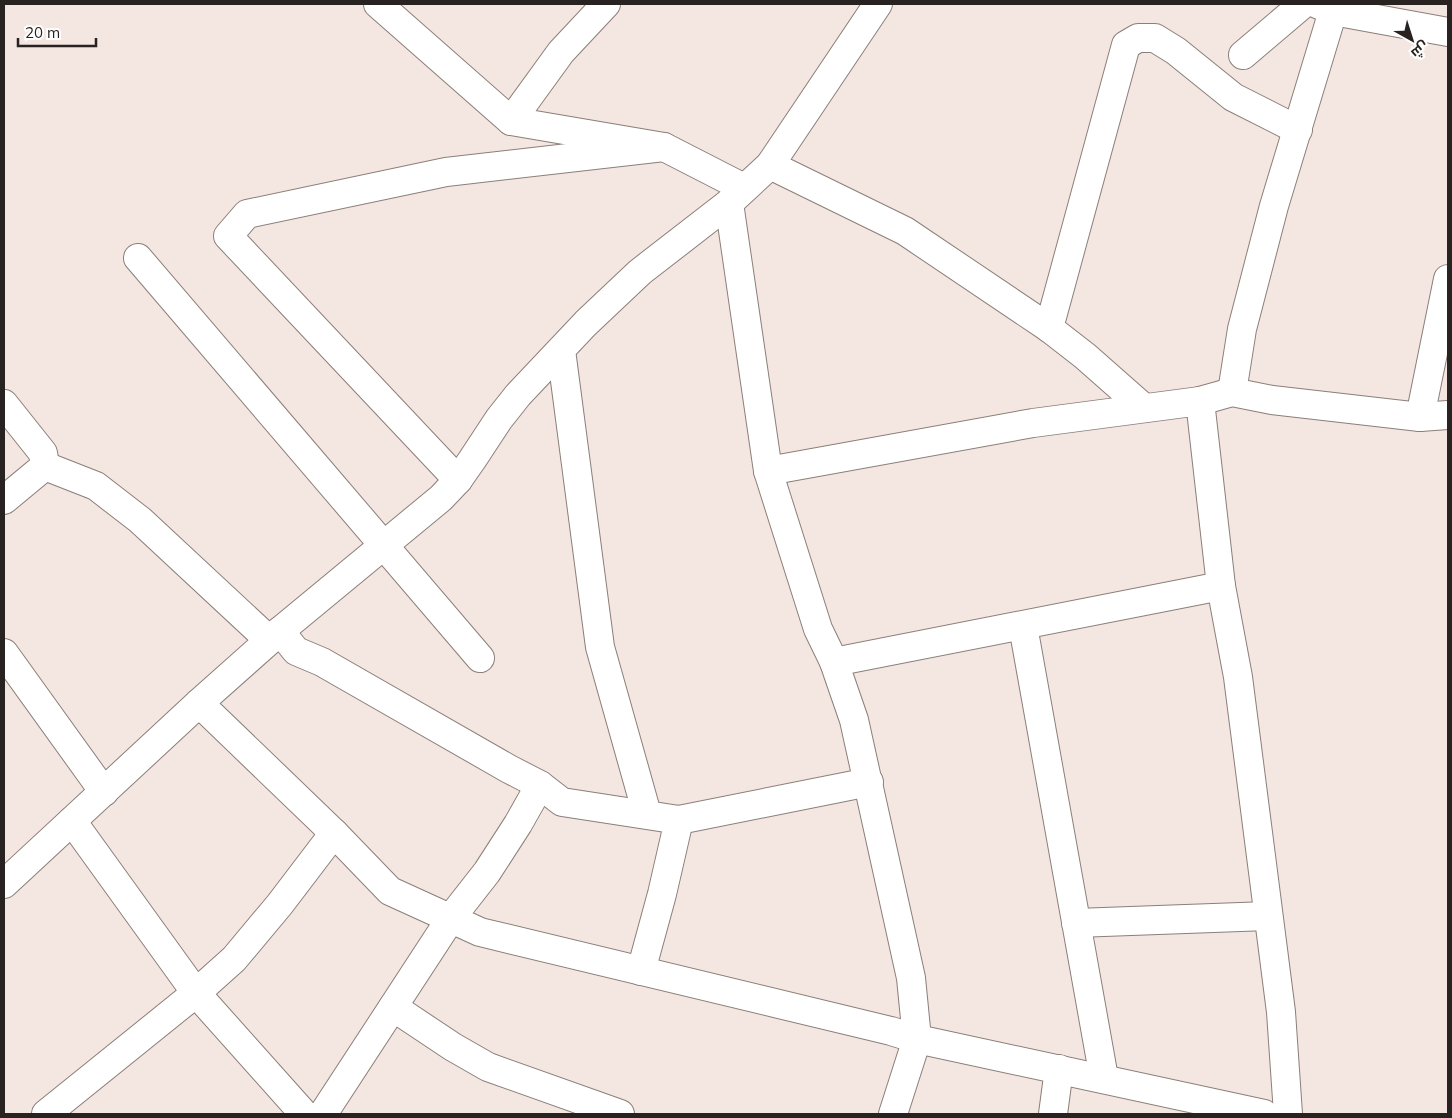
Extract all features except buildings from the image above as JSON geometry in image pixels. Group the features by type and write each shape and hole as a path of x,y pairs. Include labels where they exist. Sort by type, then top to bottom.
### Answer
{"street":[{"path":"378,4 511,121 664,147 737,195"},
{"path":"511,121 561,52 606,4"},
{"path":"4,884 275,635 423,514 458,480 499,419 518,395 613,297 640,272 737,195 770,165 878,4"},
{"path":"1243,54 1303,4"},
{"path":"1232,392 1242,329 1274,206 1298,130 1325,7 1448,32"},
{"path":"1049,328 1126,45 1138,38 1155,38 1176,51 1232,98 1298,130"},
{"path":"458,480 228,236 247,214 446,172 664,147"},
{"path":"770,165 905,231 1049,328 1085,356 1144,408"},
{"path":"737,195 768,471 818,629 834,662 854,720 911,978 917,1039 893,1114"},
{"path":"138,258 480,658"},
{"path":"1420,417 1441,349 1448,279"},
{"path":"561,350 600,647 648,814"},
{"path":"768,471 1033,423 1200,401 1232,392 1272,400 1420,417 1448,415"},
{"path":"1200,401 1221,586 1238,677 1281,1012 1288,1114"},
{"path":"4,404 43,453 45,466"},
{"path":"4,500 45,466"},
{"path":"45,466 96,486 140,520 296,651 322,662 540,785 562,802 678,820 869,782"},
{"path":"834,662 1221,586"},
{"path":"1024,626 1104,1078"},
{"path":"4,653 104,792"},
{"path":"199,703 334,833 390,891 480,932 891,1031 917,1039 1104,1078 1258,1113"},
{"path":"324,1114 450,918 487,872 518,824 540,785"},
{"path":"72,820 196,993 304,1114"},
{"path":"641,970 662,894 678,820"},
{"path":"46,1114 196,993 234,959 280,904 334,833"},
{"path":"1076,923 1268,916"},
{"path":"393,1007 453,1047 488,1066 620,1114"},
{"path":"1052,1114 1059,1069"}]}
